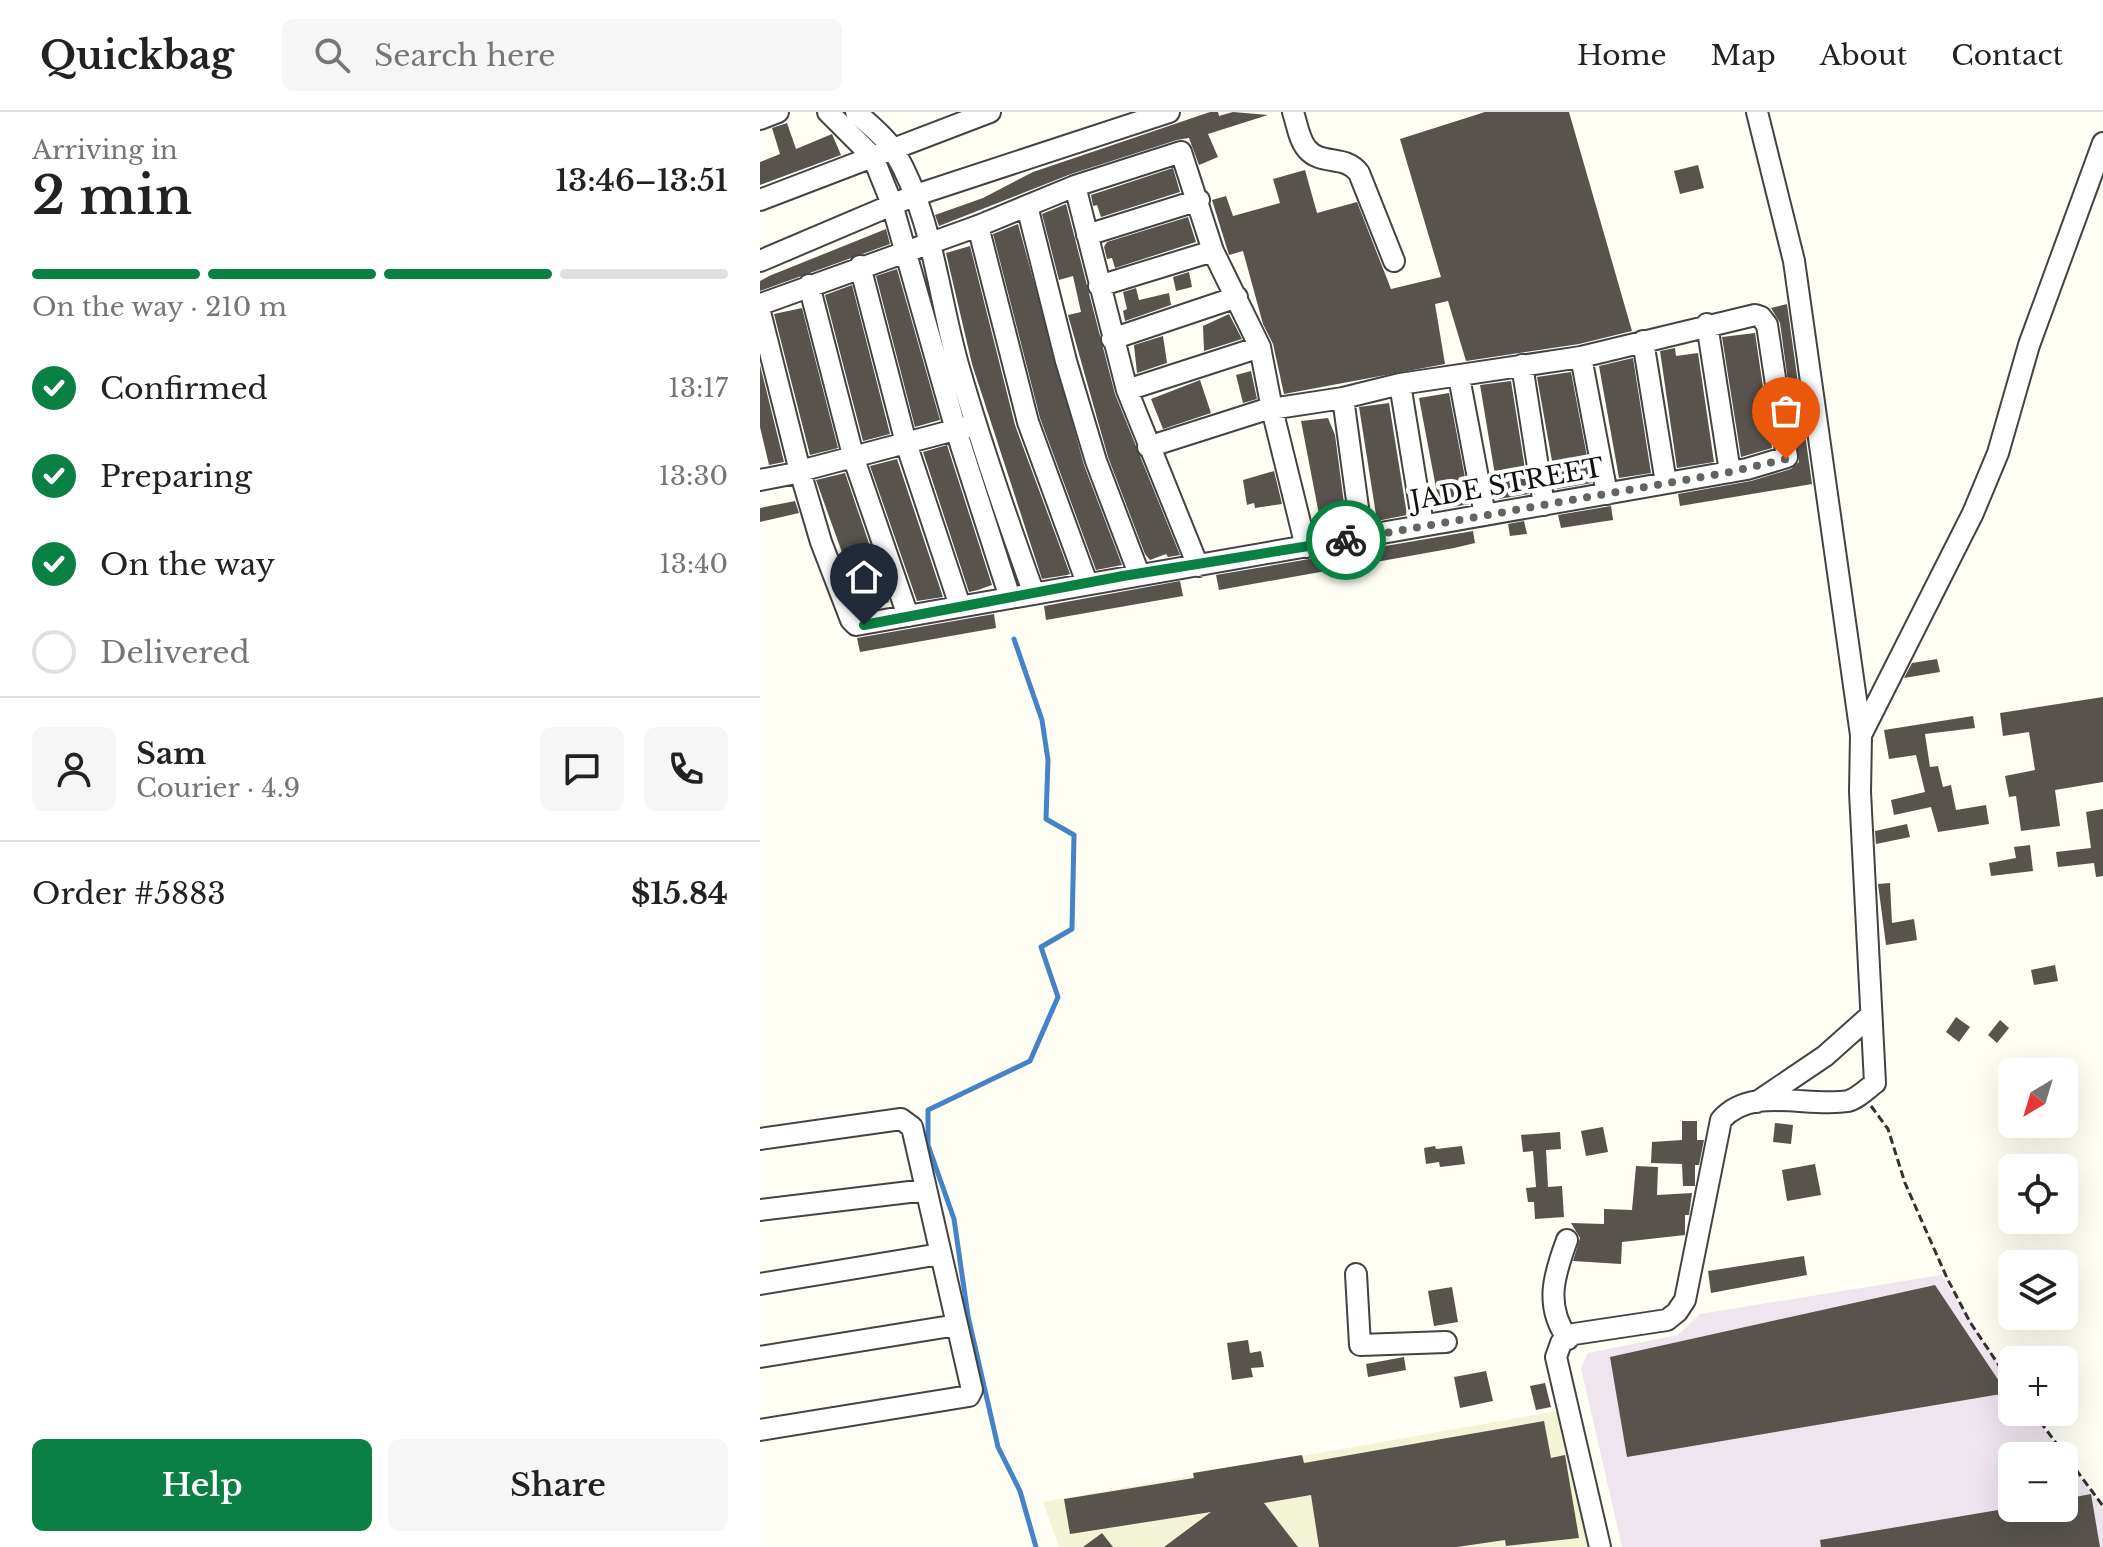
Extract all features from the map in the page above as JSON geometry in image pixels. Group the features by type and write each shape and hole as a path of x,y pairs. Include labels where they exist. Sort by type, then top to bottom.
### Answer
{"street":[{"path":"760,119 778,112"},
{"path":"828,112 873,157 892,204 966,427 1034,594"},
{"path":"856,112 894,149 930,242 954,352 966,427 1010,598"},
{"path":"760,200 990,112"},
{"path":"760,261 913,196 1169,112"},
{"path":"1293,112 1308,150 1323,158 1349,162 1359,173 1394,261"},
{"path":"1600,1547 1556,1357 1561,1343 1574,1334 1667,1320 1677,1312 1685,1300 1721,1120 1737,1105 1851,1101 1875,1083 1860,792 1861,735 1794,261 1757,112"},
{"path":"1861,735 1973,513 1998,453 2029,345 2103,143"},
{"path":"796,472 760,309 809,285 978,226 1075,186 1181,152 1213,251 1260,347 1306,547"},
{"path":"1075,186 1127,390 1198,566"},
{"path":"1087,235 1199,200"},
{"path":"1027,206 1066,361 1096,461 1139,574"},
{"path":"978,226 1028,422 1087,583"},
{"path":"1099,286 1213,251"},
{"path":"860,266 906,443 960,606"},
{"path":"809,285 854,459 908,616"},
{"path":"1112,339 1237,297"},
{"name":"JADE STREET","path":"796,472 851,620 856,625 1730,472 1787,457 1766,321 1755,315 1707,324"},
{"path":"1148,447 1272,409 1343,398 1400,384 1581,357 1707,324 1730,472"},
{"path":"1643,341 1666,483"},
{"path":"1127,390 1260,347"},
{"path":"1581,357 1607,494"},
{"path":"1522,365 1544,505"},
{"path":"1459,377 1485,515"},
{"path":"1400,384 1423,525"},
{"path":"1343,398 1362,537"},
{"path":"760,479 854,459 966,427"},
{"path":"1757,1102 1825,1056 1871,1015"},
{"path":"760,1139 901,1119 912,1127 971,1380 969,1396 760,1430"},
{"path":"760,1210 926,1190"},
{"path":"1567,1240 1553,1278 1553,1313 1568,1339"},
{"path":"760,1284 940,1254"},
{"path":"1356,1274 1360,1345 1446,1342"},
{"path":"760,1357 957,1325"}],"path":[{"path":"1862,1093 1888,1129 1896,1162 1947,1278 1970,1322 1998,1364"},
{"path":"2043,1426 2103,1506"}],"shaded area":[{"path":"1941,1275 1998,1364 1998,1426 2042,1426 2054,1442 1998,1442 1998,1522 2078,1522 2078,1475 2103,1509 2103,1547 1622,1547 1581,1368 1588,1353 1678,1335 1700,1314"}],"green space":[{"path":"1563,1410 1594,1547 1059,1547 1043,1502"}],"building":[{"path":"1210,112 1218,112 1219,116 1233,112 1268,115 1208,134 1218,157 1199,165 1189,138 1177,140 1071,174 939,226 935,215 983,198 1033,172"},
{"path":"1485,112 1569,112 1632,331 1579,344 1466,361 1448,301 1435,304 1445,364 1284,394 1273,344 1263,324 1243,251 1229,255 1212,200 1226,196 1233,216 1280,203 1273,179 1305,170 1317,213 1357,202 1391,289 1441,277 1400,139"},
{"path":"787,123 796,149 832,134 841,155 760,185 760,162 780,154 772,128"},
{"path":"1698,165 1704,188 1680,194 1674,171"},
{"path":"1173,168 1180,192 1101,217 1097,205 1093,206 1091,195"},
{"path":"1066,204 1115,394 1180,555 1168,557 1166,554 1150,560 1145,554 1108,457 1068,315 1081,312 1073,276 1059,280 1042,214"},
{"path":"1188,217 1196,242 1115,268 1112,258 1107,259 1104,247 1107,242"},
{"path":"1018,224 1084,465 1122,565 1096,570 1040,418 993,234"},
{"path":"886,229 890,244 760,291 760,281 769,276"},
{"path":"970,246 1015,425 1070,574 1067,575 1042,579 972,364 946,253"},
{"path":"897,269 940,420 915,427 876,276"},
{"path":"1189,272 1192,287 1176,291 1173,277"},
{"path":"852,285 890,434 863,441 825,295"},
{"path":"1136,288 1139,300 1169,293 1171,305 1125,321 1123,311 1127,309 1123,292"},
{"path":"1787,304 1812,484 1680,506 1678,494 1751,481 1791,469 1799,462 1780,323 1771,308"},
{"path":"802,308 838,448 810,455 774,314"},
{"path":"1229,314 1242,339 1204,351 1203,326"},
{"path":"1755,333 1772,448 1741,457 1722,337"},
{"path":"1163,336 1167,363 1137,373 1134,345"},
{"path":"1675,348 1676,356 1698,353 1714,462 1677,468 1660,351"},
{"path":"1633,358 1651,473 1619,478 1599,366"},
{"path":"760,365 784,462 769,465 760,427"},
{"path":"1251,371 1257,399 1243,403 1236,375"},
{"path":"1571,372 1592,483 1557,489 1537,377"},
{"path":"1200,380 1211,413 1163,429 1151,399"},
{"path":"1511,381 1529,494 1499,499 1480,385"},
{"path":"1449,393 1470,504 1440,509 1419,398"},
{"path":"1389,403 1407,515 1377,521 1359,407"},
{"path":"1328,418 1335,435 1347,526 1322,530 1301,421"},
{"path":"947,445 992,585 969,592 923,452"},
{"path":"897,459 943,597 917,601 870,466"},
{"path":"1274,471 1282,504 1255,508 1254,503 1247,505 1243,480"},
{"path":"845,473 889,602 863,611 816,480"},
{"path":"795,501 799,513 760,522 760,508"},
{"path":"1611,506 1613,520 1561,528 1558,515"},
{"path":"1524,521 1527,534 1510,536 1508,524"},
{"path":"1473,531 1475,543 1454,548 1219,590 1216,575"},
{"path":"1180,581 1183,596 1046,620 1044,606"},
{"path":"994,614 996,628 860,652 857,638"},
{"path":"1937,659 1940,672 1904,678 1912,663"},
{"path":"2103,697 2103,782 2055,790 2060,826 2021,831 2016,796 2009,797 2005,776 2035,770 2029,732 2003,736 2000,713"},
{"path":"1973,716 1975,728 1925,734 1930,767 1938,766 1943,787 1951,785 1956,810 1986,805 1989,824 1938,832 1931,807 1894,815 1891,800 1925,792 1916,755 1889,759 1884,730"},
{"path":"2103,809 2103,876 2096,877 2094,863 2058,867 2056,852 2091,848 2086,812"},
{"path":"1907,824 1910,837 1876,844 1875,831"},
{"path":"2030,845 2033,871 1991,876 1989,863 2016,858 2014,847"},
{"path":"1890,883 1892,923 1914,919 1917,940 1886,945 1878,884"},
{"path":"2055,965 2058,981 2034,985 2031,970"},
{"path":"1956,1017 1970,1027 1959,1042 1946,1032"},
{"path":"2000,1020 2009,1028 1997,1043 1988,1035"},
{"path":"1682,1121 1697,1121 1697,1140 1704,1140 1699,1165 1695,1165 1695,1186 1683,1186 1682,1164 1651,1163 1652,1142 1682,1140"},
{"path":"1775,1123 1793,1125 1791,1144 1773,1142"},
{"path":"1603,1127 1608,1152 1586,1156 1581,1131"},
{"path":"1560,1132 1561,1149 1546,1150 1548,1187 1562,1186 1564,1217 1535,1219 1534,1202 1528,1202 1526,1188 1536,1187 1533,1151 1523,1152 1521,1135"},
{"path":"1435,1146 1436,1149 1462,1146 1465,1164 1440,1167 1439,1162 1426,1164 1424,1148"},
{"path":"1815,1164 1821,1195 1787,1201 1782,1170"},
{"path":"1636,1166 1658,1167 1657,1195 1692,1193 1689,1215 1685,1215 1685,1235 1622,1242 1621,1264 1573,1261 1580,1238 1571,1223 1604,1224 1604,1209 1632,1210"},
{"path":"1804,1256 1807,1275 1711,1293 1708,1271"},
{"path":"1935,1285 1998,1380 1998,1395 1627,1457 1610,1357"},
{"path":"1452,1287 1458,1322 1434,1326 1428,1291"},
{"path":"1248,1340 1250,1353 1261,1351 1264,1367 1251,1368 1253,1377 1232,1380 1227,1343"},
{"path":"1404,1357 1406,1370 1368,1377 1366,1364"},
{"path":"1486,1371 1493,1401 1460,1408 1454,1377"},
{"path":"1545,1383 1551,1407 1536,1410 1530,1386"},
{"path":"1544,1421 1551,1458 1565,1455 1579,1538 1506,1546 1505,1540 1457,1547 1319,1547 1311,1495 1264,1503 1298,1547 1164,1547 1211,1512 1070,1534 1064,1499 1194,1478 1193,1473 1302,1455 1304,1463"},
{"path":"2091,1494 2100,1547 1821,1547 1820,1540 1998,1510 1998,1522 2078,1522 2078,1496"},
{"path":"1102,1533 1113,1547 1083,1547"}],"waterway":[{"path":"981,476 992,504"},
{"path":"1014,639 1042,720 1048,760 1046,819 1074,835 1072,929 1041,947 1058,997 1030,1061 928,1110 928,1145 954,1219 968,1316 998,1447 1020,1491 1036,1547"}],"way so far":[{"path":"1346,540 1747,469 1786,459"}],"route":[{"path":"864,625 1123,576 1219,563 1346,540"}]}
